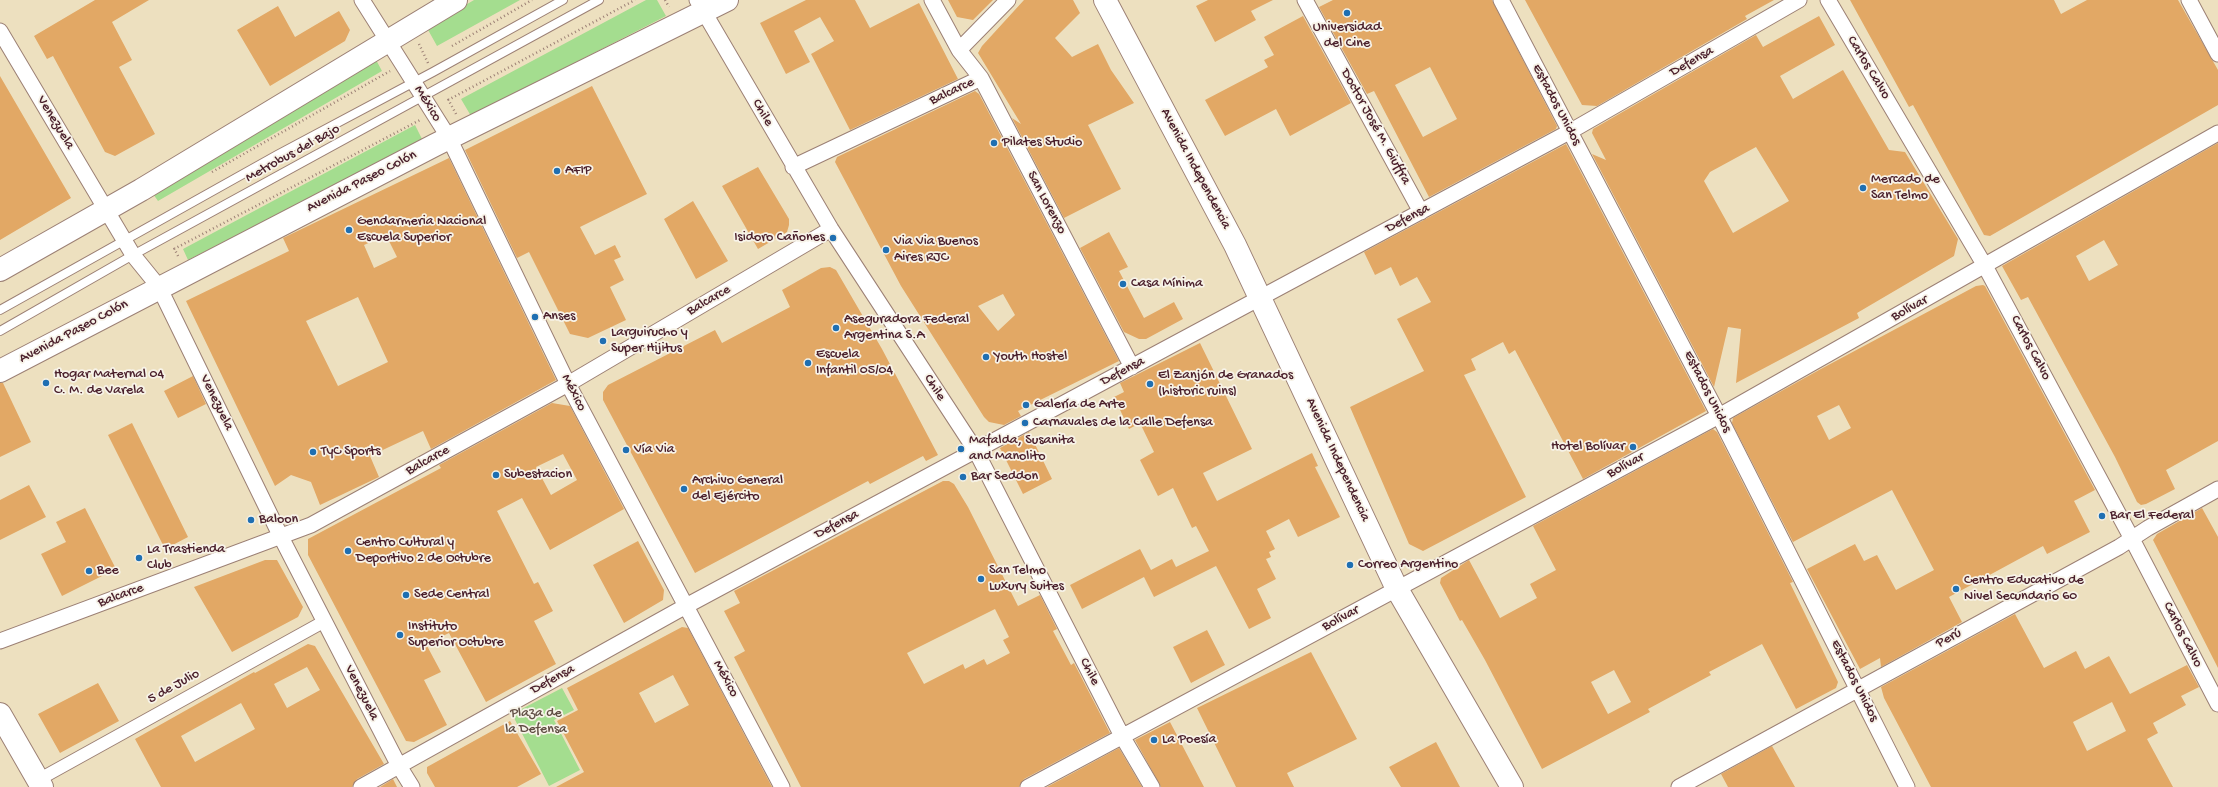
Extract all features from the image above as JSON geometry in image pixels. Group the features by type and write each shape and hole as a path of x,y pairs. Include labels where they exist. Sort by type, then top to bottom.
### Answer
{"main road":[{"path":"0,270 106,210 456,0"},
{"name":"Avenida Paseo Colón","path":"0,371 700,6 727,0"},
{"name":"Avenida Independencia","path":"1105,0 1262,298 1397,589 1512,787"},
{"path":"0,714 40,783"}],"street":[{"name":"México","path":"362,0 449,138 568,384 782,787"},
{"name":"San Lorenzo","path":"932,0 959,50 981,78 1132,367"},
{"path":"959,50 1008,0"},
{"name":"Doctor José M. Giuffra","path":"1305,0 1421,212"},
{"name":"Estados Unidos","path":"1501,0 1719,416 1907,787"},
{"name":"Defensa","path":"361,787 686,606 1262,298 1570,131 1799,0"},
{"name":"Carlos Calvo","path":"1828,0 1986,266 2132,538 2218,704"},
{"path":"2189,0 2218,54"},
{"name":"Chile","path":"700,6 793,167 831,229 976,451 1122,736 1152,787"},
{"name":"Venezuela","path":"0,30 133,255 159,287 281,537 399,766 412,787"},
{"name":"Balcarce","path":"793,167 981,78"},
{"name":"Bolívar","path":"1028,787 1719,416 1986,266 2218,133"},
{"name":"Balcarce","path":"0,641 311,525 568,384 831,229"},
{"name":"Perú","path":"1679,787 2132,538 2218,489"},
{"name":"5 de Julio","path":"40,783 325,621"}],"lane":[{"name":"Metrobus del Bajo","path":"0,310 277,155 563,0"},
{"name":"Metrobus del Bajo","path":"0,331 133,255 599,0"}],"path":[{"path":"447,49 532,0"},
{"path":"448,100 636,0"},
{"path":"427,60 434,56"},
{"path":"205,175 391,71"},
{"path":"174,249 421,120"}],"green space":[{"path":"474,0 520,0 437,46 427,28"},
{"path":"646,0 657,0 666,16 471,116 461,99"},
{"path":"375,58 382,71 158,201 151,191"},
{"path":"415,125 423,141 188,260 183,249"},
{"name":"Plaza de la Defensa","path":"562,688 574,710 554,720 580,770 549,786 512,714"}],"building":[{"path":"95,0 149,0 112,22 132,60 119,67 155,134 115,156 105,152 53,56 47,59 34,36"},
{"path":"806,0 855,0 870,28 919,3 958,79 850,130 811,54 834,41 820,17 794,31 810,62 786,74 760,23"},
{"path":"948,0 993,0 973,20 957,17"},
{"path":"1024,0 1073,0 1080,13 1055,38 1072,57 1098,44 1111,70 1134,103 1088,125 1121,189 1064,218 1012,118 1021,124 978,53 982,46"},
{"path":"1208,0 1273,0 1251,11 1256,20 1215,42 1196,6"},
{"path":"1333,0 1492,0 1557,126 1556,129 1429,197 1374,91 1367,94 1319,7","holes":["1430,67 1457,119 1423,137 1395,85"]},
{"path":"1525,0 1774,0 1745,16 1747,19 1597,106 1582,105"},
{"path":"1850,0 2054,0 2061,14 2087,0 2178,0 2218,70 2218,105 1990,236 1984,235 1913,105 1909,107"},
{"path":"278,6 295,37 339,11 350,30 345,41 270,86 237,30"},
{"path":"1303,16 1351,103 1290,136 1276,109 1225,136 1205,100 1268,67 1264,60 1274,55 1264,37"},
{"path":"1819,16 1835,45 1780,76 1793,99 1843,70 1889,150 1905,152 1958,239 1954,256 1857,313 1859,318 1736,383 1741,329 1728,327 1714,387 1592,154 1606,160 1592,133 1593,129 1756,35 1763,47","holes":["1756,147 1789,201 1733,233 1704,181 1710,172"]},
{"path":"0,76 71,198 0,240"},
{"name":"AFIP","path":"592,86 647,194 580,227 595,255 615,245 621,257 614,260 624,280 610,287 626,320 588,338 570,334 529,252 517,258 465,150"},
{"path":"975,91 979,94 1119,361 1018,411 1021,416 1004,425 989,422 984,417 901,286 835,162 837,157","holes":["1003,294 1015,315 998,331 978,306"]},
{"path":"2218,143 2218,441 2166,470 2175,489 2146,504 2141,505 2137,502 2115,457 2028,297 2021,300 2002,266","holes":["2104,240 2118,265 2089,281 2076,256"]},
{"path":"1566,144 1706,411 1583,479 1515,350 1509,354 1503,342 1471,359 1476,370 1464,375 1526,497 1423,551 1409,544 1350,407 1424,371 1397,319 1431,302 1417,277 1400,286 1391,267 1375,275 1364,252"},
{"path":"449,158 556,380 431,449 423,431 370,456 379,477 320,505 311,482 291,475 275,486 186,301 289,251 283,238","holes":["386,235 397,257 374,268 364,245","358,297 388,362 338,386 306,321"]},
{"path":"758,167 789,219 789,225 787,232 758,249 722,186"},
{"path":"693,201 728,261 696,279 664,219"},
{"path":"1109,232 1128,267 1119,271 1144,318 1174,302 1183,319 1146,339 1139,339 1124,332 1080,248"},
{"path":"830,267 836,270 882,349 938,455 926,461 923,456 870,484 868,481 695,573 603,400 603,392 608,385 715,330 722,343 790,307 782,290 821,268"},
{"path":"1976,286 1985,286 2095,490 2074,501 2090,532 2047,554 2043,546 1949,597 1962,622 1881,667 1880,658 1860,669 1807,569 1855,544 1864,561 1877,555 1896,590 1934,570 1892,490 1793,542 1732,423 1733,418","holes":["1839,405 1851,428 1829,440 1817,416"]},
{"path":"1200,343 1252,449 1203,473 1217,501 1312,453 1318,466 1315,467 1340,517 1298,537 1289,519 1266,531 1275,549 1269,552 1271,557 1266,559 1276,579 1257,589 1271,618 1249,629 1216,566 1154,597 1144,577 1082,609 1070,585 1140,549 1151,570 1172,559 1176,567 1209,551 1196,526 1192,528 1173,488 1158,496 1140,460 1154,452 1140,423 1129,429 1114,397 1124,392 1120,383"},
{"path":"193,376 206,404 178,418 164,391"},
{"path":"0,383 3,383 31,442 0,457"},
{"path":"552,403 570,406 624,509 550,550 522,498 497,511 534,584 538,582 553,611 534,621 556,664 486,702 449,633 426,644 441,672 424,680 447,725 414,742 406,741 308,555 308,539 441,468 439,465","holes":["563,454 577,480 551,495 536,467"]},
{"path":"132,423 188,537 165,549 108,435"},
{"path":"1713,429 1717,432 1793,582 1790,583 1838,682 1836,688 1796,709 1762,644 1709,672 1711,675 1648,709 1650,712 1542,769 1485,660 1462,620 1460,621 1440,583 1441,578 1469,560 1500,618 1537,598 1530,584 1556,570 1533,526","holes":["1614,670 1631,702 1608,714 1591,682"]},
{"path":"1029,432 1052,479 1023,494 1000,448"},
{"path":"943,481 949,481 954,484 968,507 1018,606 1040,595 1057,629 1053,631 1071,665 1074,663 1110,733 1024,779 1019,787 801,787 734,657 745,651 724,611 740,603 734,591","holes":["995,609 1009,637 1003,640 1010,653 987,665 984,659 965,669 963,664 924,684 907,653"]},
{"path":"29,485 46,517 0,540 0,500"},
{"path":"85,508 116,569 62,596 41,554 66,542 56,522"},
{"path":"2202,508 2218,537 2218,668 2153,540 2157,534"},
{"path":"638,541 664,590 663,600 624,623 593,565"},
{"path":"265,560 277,560 303,607 298,617 232,652 194,587"},
{"path":"2015,614 2044,668 2076,651 2085,669 2109,656 2130,694 2187,665 2199,687 2181,696 2186,705 2153,723 2158,733 2147,739 2173,787 1931,787 1884,698 1881,687","holes":["2112,702 2126,731 2087,751 2073,722"]},
{"path":"682,627 688,628 772,787 556,787 584,772 557,721 578,710 567,688","holes":["673,675 689,705 655,723 639,693"]},
{"path":"1207,630 1225,665 1191,683 1173,647"},
{"path":"308,644 315,646 384,764 357,779 352,787 161,787 135,739 254,672 255,673","holes":["307,667 320,690 287,708 274,684","241,703 255,729 195,762 181,736"]},
{"path":"1311,652 1357,739 1287,773 1294,787 1236,787 1197,708"},
{"path":"98,683 119,721 60,753 38,714"},
{"path":"510,721 541,774 517,787 435,787 427,773 427,767"},
{"path":"1170,722 1204,787 1161,787 1135,740"},
{"path":"1436,742 1460,787 1401,787 1389,767"},
{"path":"1772,746 1795,787 1728,787 1721,774"},
{"path":"1119,748 1142,787 1047,787"},
{"path":"393,779 397,787 380,787"}],"place":[{"name":"Universidad del Cine","path":"1347,13"},
{"name":"Pilates Studio","path":"994,143"},
{"name":"AFIP","path":"557,171"},
{"name":"Mercado de San Telmo","path":"1863,188"},
{"name":"Gendarmeria Nacional Escuela Superior","path":"349,230"},
{"name":"Isidoro Cañones","path":"833,238"},
{"name":"Via Via Buenos Aires RJC","path":"886,250"},
{"name":"Casa Mínima","path":"1123,284"},
{"name":"Anses","path":"535,317"},
{"name":"Aseguradora Federal Argentina S.A","path":"836,328"},
{"name":"Larguirucho y Super Hijitus","path":"603,341"},
{"name":"Youth Hostel","path":"986,357"},
{"name":"Escuela Infantil 05/04","path":"808,363"},
{"name":"Hogar Maternal 04 C. M. de Varela","path":"46,383"},
{"name":"El Zanjón de Granados (historic ruins)","path":"1150,384"},
{"name":"Galería de Arte","path":"1026,405"},
{"name":"Carnavales de la Calle Defensa","path":"1025,423"},
{"name":"Hotel Bolívar","path":"1633,447"},
{"name":"Mafalda, Susanita and Manolito","path":"961,449"},
{"name":"Vía Via","path":"626,450"},
{"name":"TyC Sports","path":"313,452"},
{"name":"Subestacion","path":"496,475"},
{"name":"Bar Seddon","path":"963,477"},
{"name":"Archivo General del Ejército","path":"684,489"},
{"name":"Bar El Federal","path":"2102,516"},
{"name":"Baloon","path":"251,520"},
{"name":"Centro Cultural y Deportivo 2 de Octubre","path":"348,551"},
{"name":"La Trastienda Club","path":"139,558"},
{"name":"Correo Argentino","path":"1350,565"},
{"name":"Bee","path":"89,571"},
{"name":"San Telmo Luxury Suites","path":"981,579"},
{"name":"Centro Educativo de Nivel Secundario 60","path":"1956,589"},
{"name":"Sede Central","path":"406,595"},
{"name":"Instituto Superior Octubre","path":"400,635"},
{"name":"La Poesía","path":"1154,740"}]}
